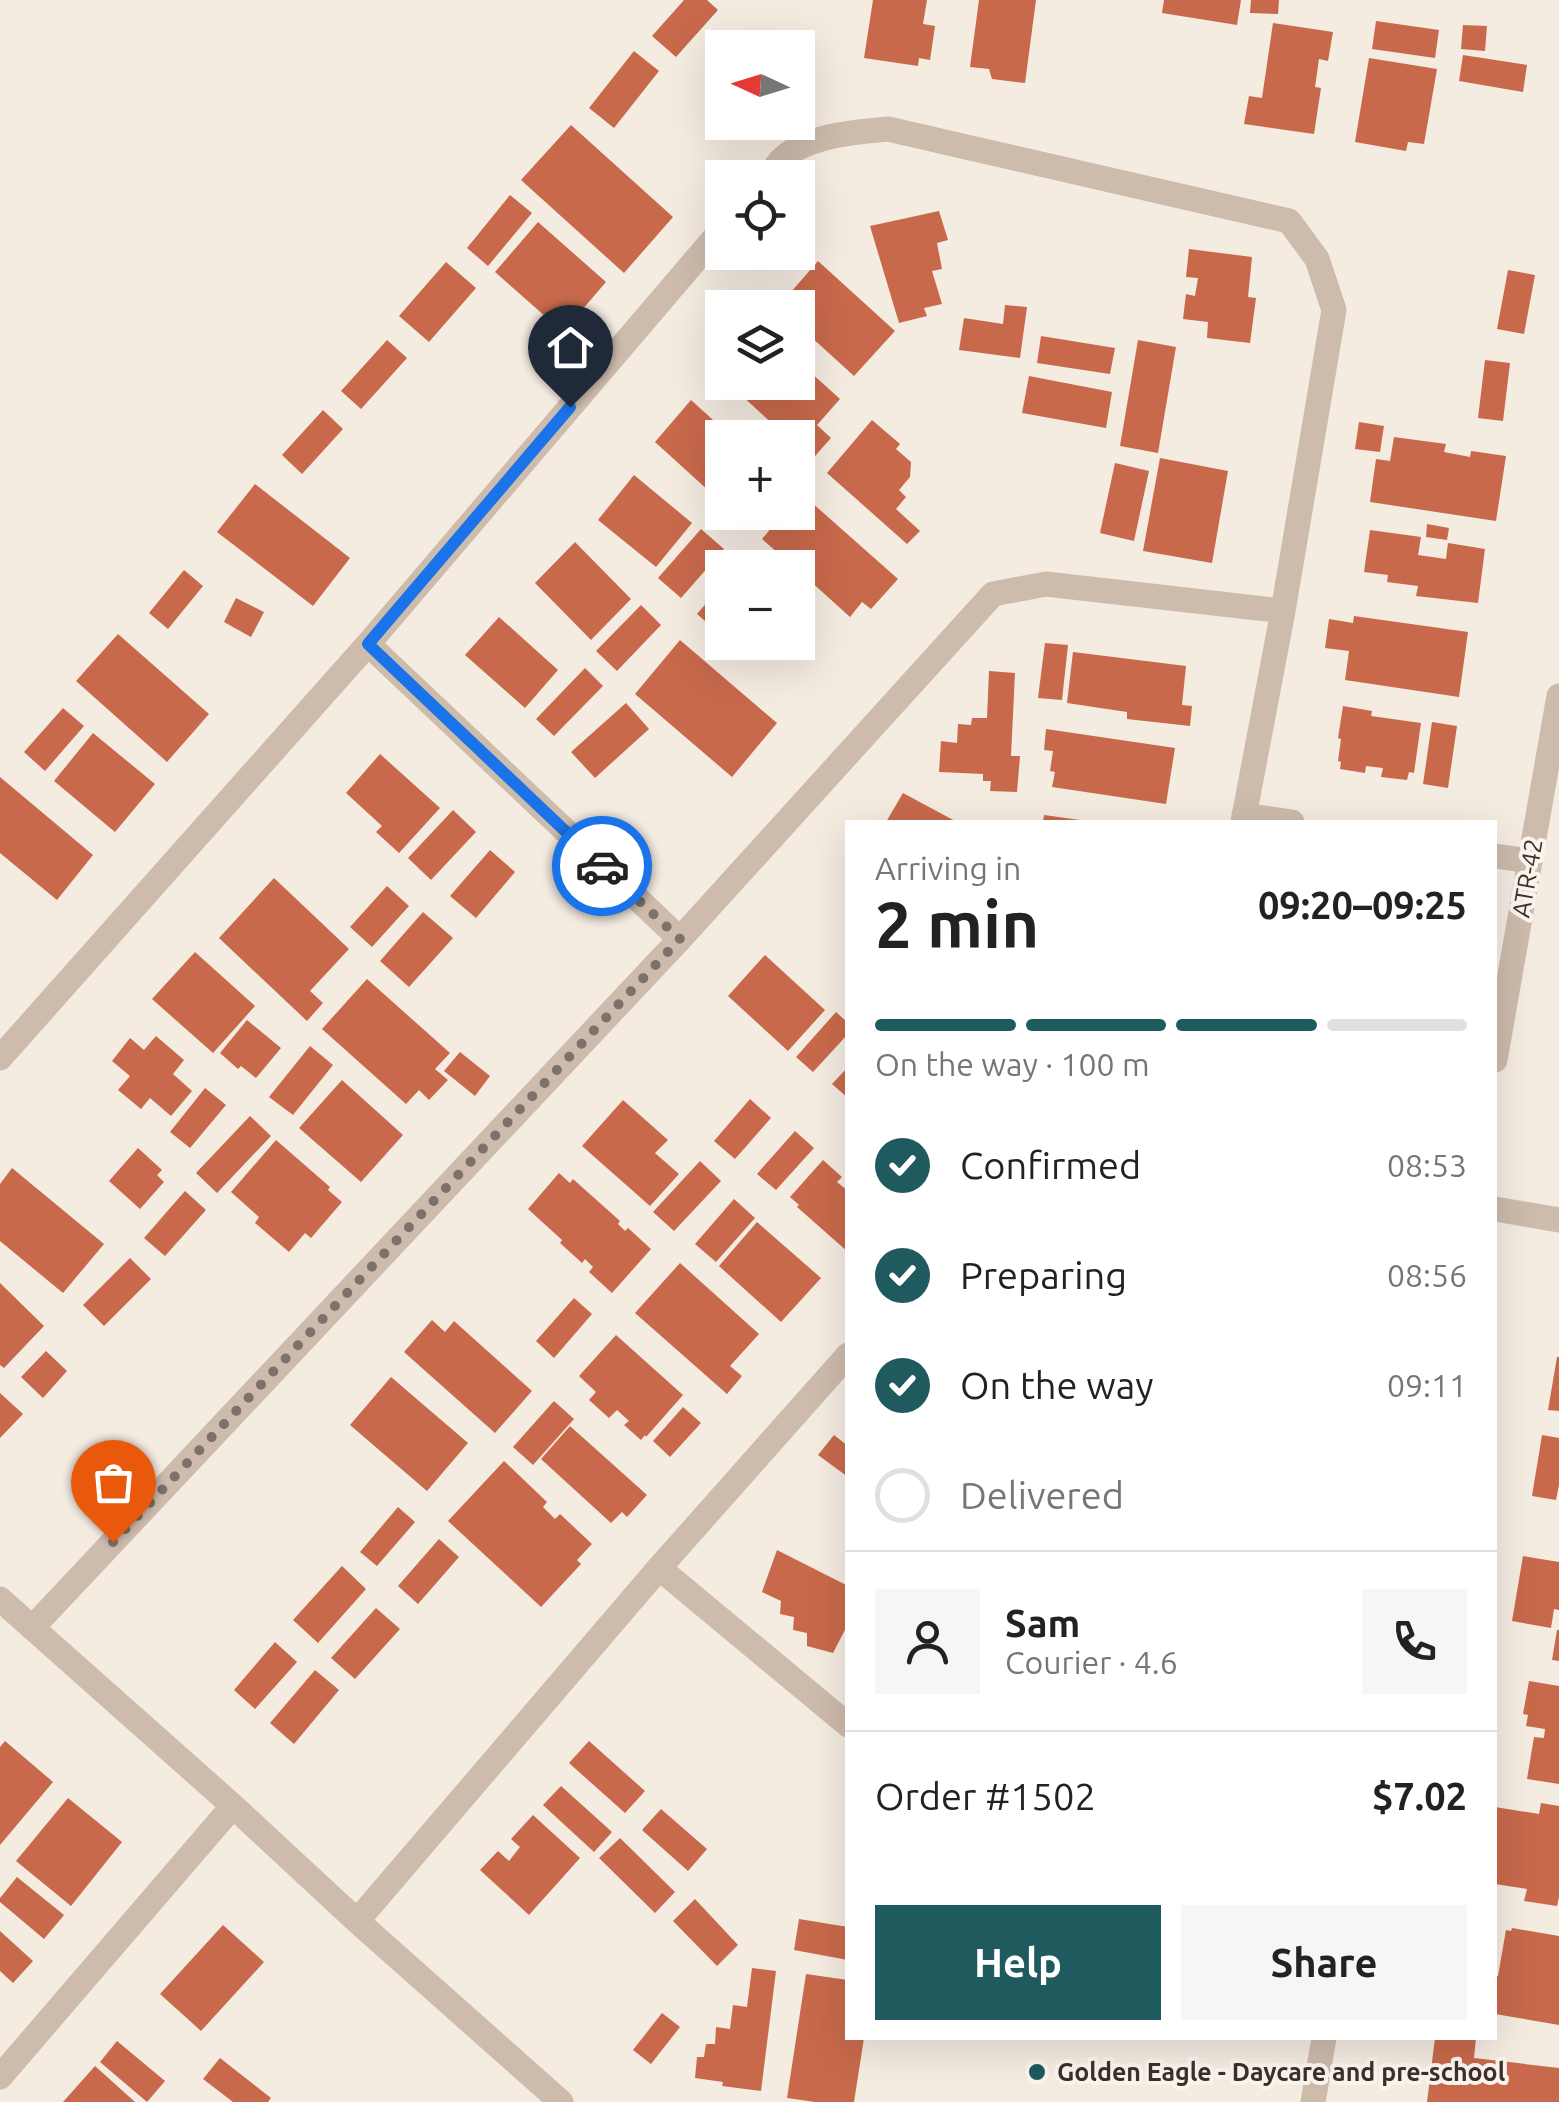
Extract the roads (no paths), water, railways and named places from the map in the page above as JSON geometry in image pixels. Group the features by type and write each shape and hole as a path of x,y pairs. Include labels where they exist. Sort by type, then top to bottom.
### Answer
{"street":[{"path":"782,160 818,140 888,129 1289,220 1317,259 1334,310 1244,819"},
{"path":"0,1058 368,644 705,249"},
{"path":"32,1628 680,939 992,594 1046,584 1283,611"},
{"path":"368,644 680,939"},
{"name":"ATR-42","path":"1497,1049 1559,696"},
{"path":"1497,856 1530,861"},
{"path":"1497,1209 1559,1220"},
{"path":"356,1921 845,1358"},
{"path":"659,1568 845,1723"},
{"path":"0,1599 561,2102"},
{"path":"0,2076 233,1806"},
{"path":"1312,2102 1324,2040"}],"place":[{"name":"Golden Eagle - Daycare and pre-school","path":"1037,2072"}]}
